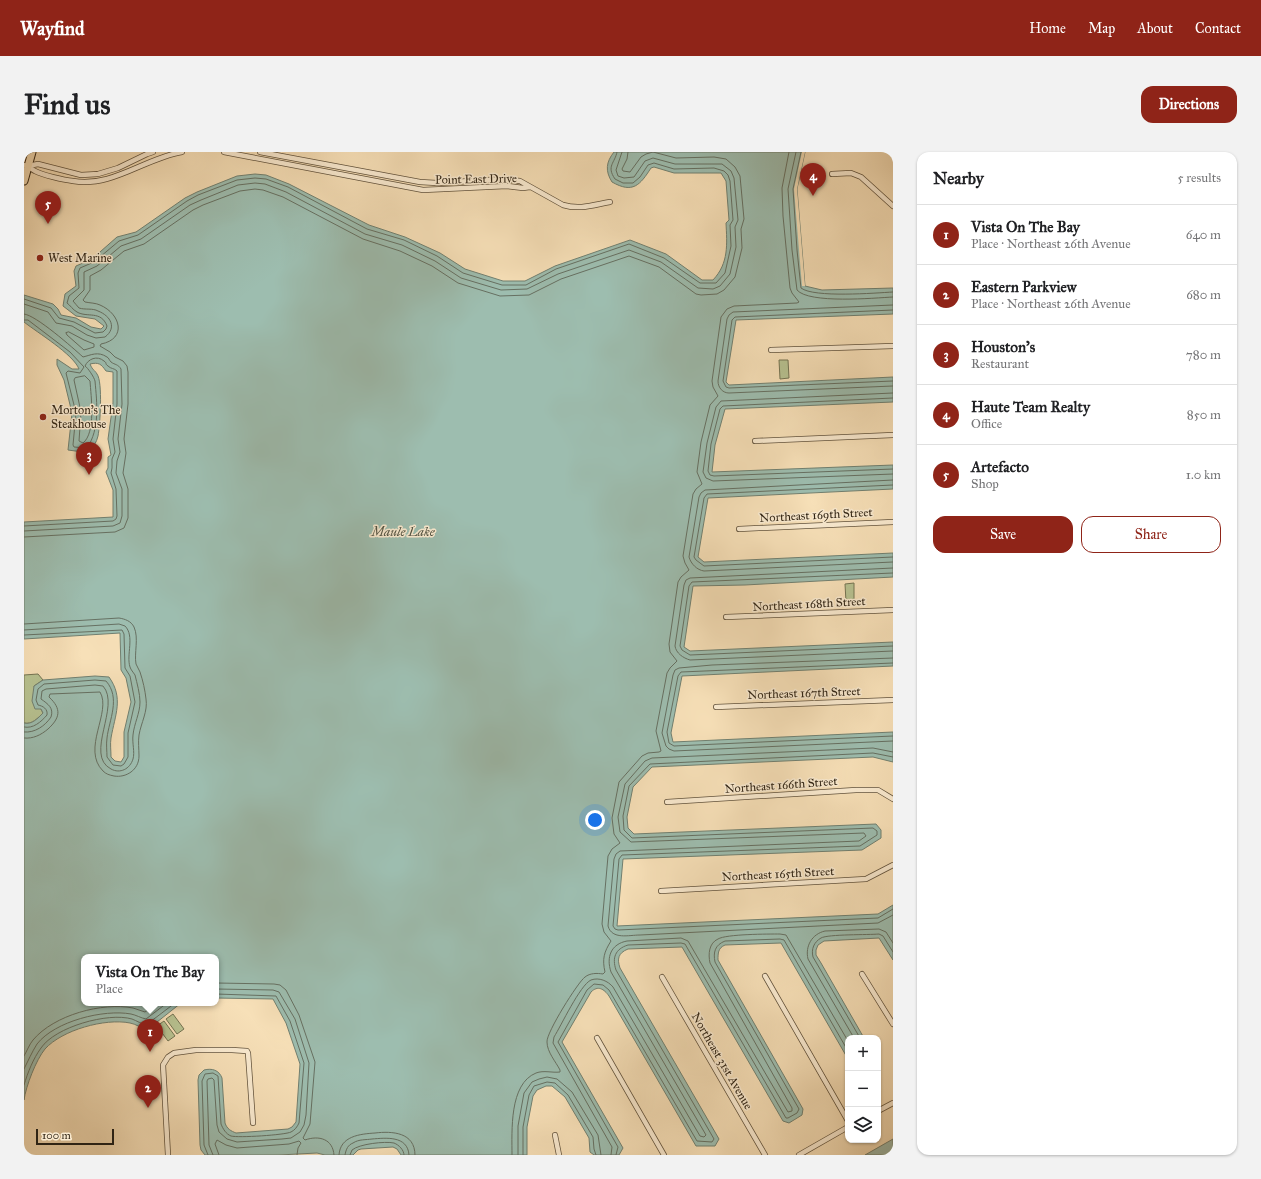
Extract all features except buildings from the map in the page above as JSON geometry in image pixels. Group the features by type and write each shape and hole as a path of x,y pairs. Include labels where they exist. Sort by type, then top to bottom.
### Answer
{"main road":[{"path":"24,181 26,165 32,152"}],"street":[{"path":"26,165 38,164 80,175 98,174 118,168 147,153 153,152"},
{"path":"26,165 35,171 73,181 96,182 120,175 163,156 182,152"},
{"name":"Point East Drive","path":"224,152 423,190 503,186 523,188 530,187"},
{"name":"Point East Drive","path":"260,152 420,182 437,183 511,180 526,183 530,187"},
{"path":"147,153 150,161"},
{"path":"832,174 851,173 861,177 893,206"},
{"path":"530,187 569,207 584,208 610,202"},
{"path":"771,350 893,346"},
{"path":"755,441 893,435"},
{"name":"Northeast 169th Street","path":"739,529 893,522"},
{"name":"Northeast 168th Street","path":"726,618 893,610"},
{"name":"Northeast 167th Street","path":"716,707 893,700"},
{"name":"Northeast 166th Street","path":"667,802 856,790 878,790 893,799"},
{"name":"Northeast 165th Street","path":"661,891 866,879 893,865"},
{"path":"862,974 893,1024"},
{"path":"765,976 845,1116"},
{"name":"Northeast 31st Avenue","path":"662,977 765,1155"},
{"path":"597,1038 664,1155"},
{"path":"168,1155 164,1065 168,1057 174,1053 196,1050 247,1051 252,1123"},
{"path":"881,1109 893,1103"},
{"path":"799,1155 845,1129"},
{"path":"555,1136 559,1155"}],"green space":[{"path":"779,360 788,360 789,378 780,379"},
{"path":"854,583 854,602 846,602 845,584"},
{"path":"38,674 43,680 34,686 43,713 32,722 24,723 24,675"},
{"path":"173,1014 184,1029 177,1034 166,1019"},
{"path":"164,1021 175,1036 168,1041 157,1026"}],"water":[{"name":"Maule Lake","path":"614,152 805,152 797,189 805,286 822,290 893,288 893,314 736,320 726,382 729,385 893,377 893,402 725,409 715,445 712,472 893,465 893,489 708,498 698,557 704,562 893,553 893,577 745,585 693,586 684,647 690,651 893,642 893,666 682,676 671,733 673,742 893,732 893,762 873,757 652,767 633,787 627,817 628,828 634,834 876,824 881,830 881,838 862,850 623,859 617,926 878,914 893,905 893,960 879,938 824,941 818,945 816,950 816,955 862,1035 845,1035 845,1054 781,943 725,945 720,949 718,953 718,960 803,1109 802,1115 789,1123 783,1121 682,947 628,949 620,954 620,968 719,1139 715,1146 696,1146 609,996 605,991 598,988 591,992 562,1042 623,1148 619,1155 594,1155 590,1152 589,1138 565,1097 552,1086 546,1086 537,1090 533,1096 527,1127 527,1155 401,1155 397,1149 393,1147 361,1149 353,1155 325,1155 317,1153 279,1155 205,1155 201,1150 200,1145 198,1080 199,1075 204,1070 215,1070 222,1078 225,1123 231,1131 236,1133 288,1129 296,1122 300,1064 286,1023 273,999 219,998 219,954 81,954 81,1006 177,1006 147,1030 130,1023 109,1022 84,1027 62,1036 45,1049 38,1060 32,1073 24,1100 24,723 32,722 43,713 41,709 35,709 32,701 34,686 43,680 95,676 109,677 114,685 117,699 111,740 111,757 115,761 121,762 124,757 124,732 131,702 126,678 121,670 120,633 24,639 24,522 113,517 113,490 106,472 108,468 108,457 111,455 108,439 113,403 113,372 106,371 98,363 90,364 97,374 100,386 99,431 96,443 90,453 68,450 72,413 64,380 57,365 57,359 72,369 79,369 63,350 24,322 24,295 53,304 61,315 76,318 91,327 101,329 104,326 95,319 76,316 63,306 65,294 76,286 74,271 76,266 92,259 117,237 136,232 185,198 237,176 255,174 266,175 289,184 369,225 405,237 440,253 465,269 503,281 525,281 555,266 630,240 666,254 702,280 713,280 722,267 726,253 726,223 729,220 726,181 721,173 674,173 654,167 651,168 643,179 635,186 625,187 619,186 612,182 607,170 608,163"},
{"path":"893,1139 893,1155 865,1155"}],"pier":[{"path":"802,152 805,152 797,189 805,286 802,286 794,189"}],"place":[{"name":"Haute Team Realty","path":"813,196"},
{"name":"Artefacto","path":"48,224"},
{"name":"West Marine","path":"40,258"},
{"name":"Morton's The Steakhouse","path":"43,417"},
{"name":"Houston's","path":"89,475"},
{"name":"Vista On The Bay","path":"150,1052"},
{"name":"Eastern Parkview","path":"148,1108"}]}
